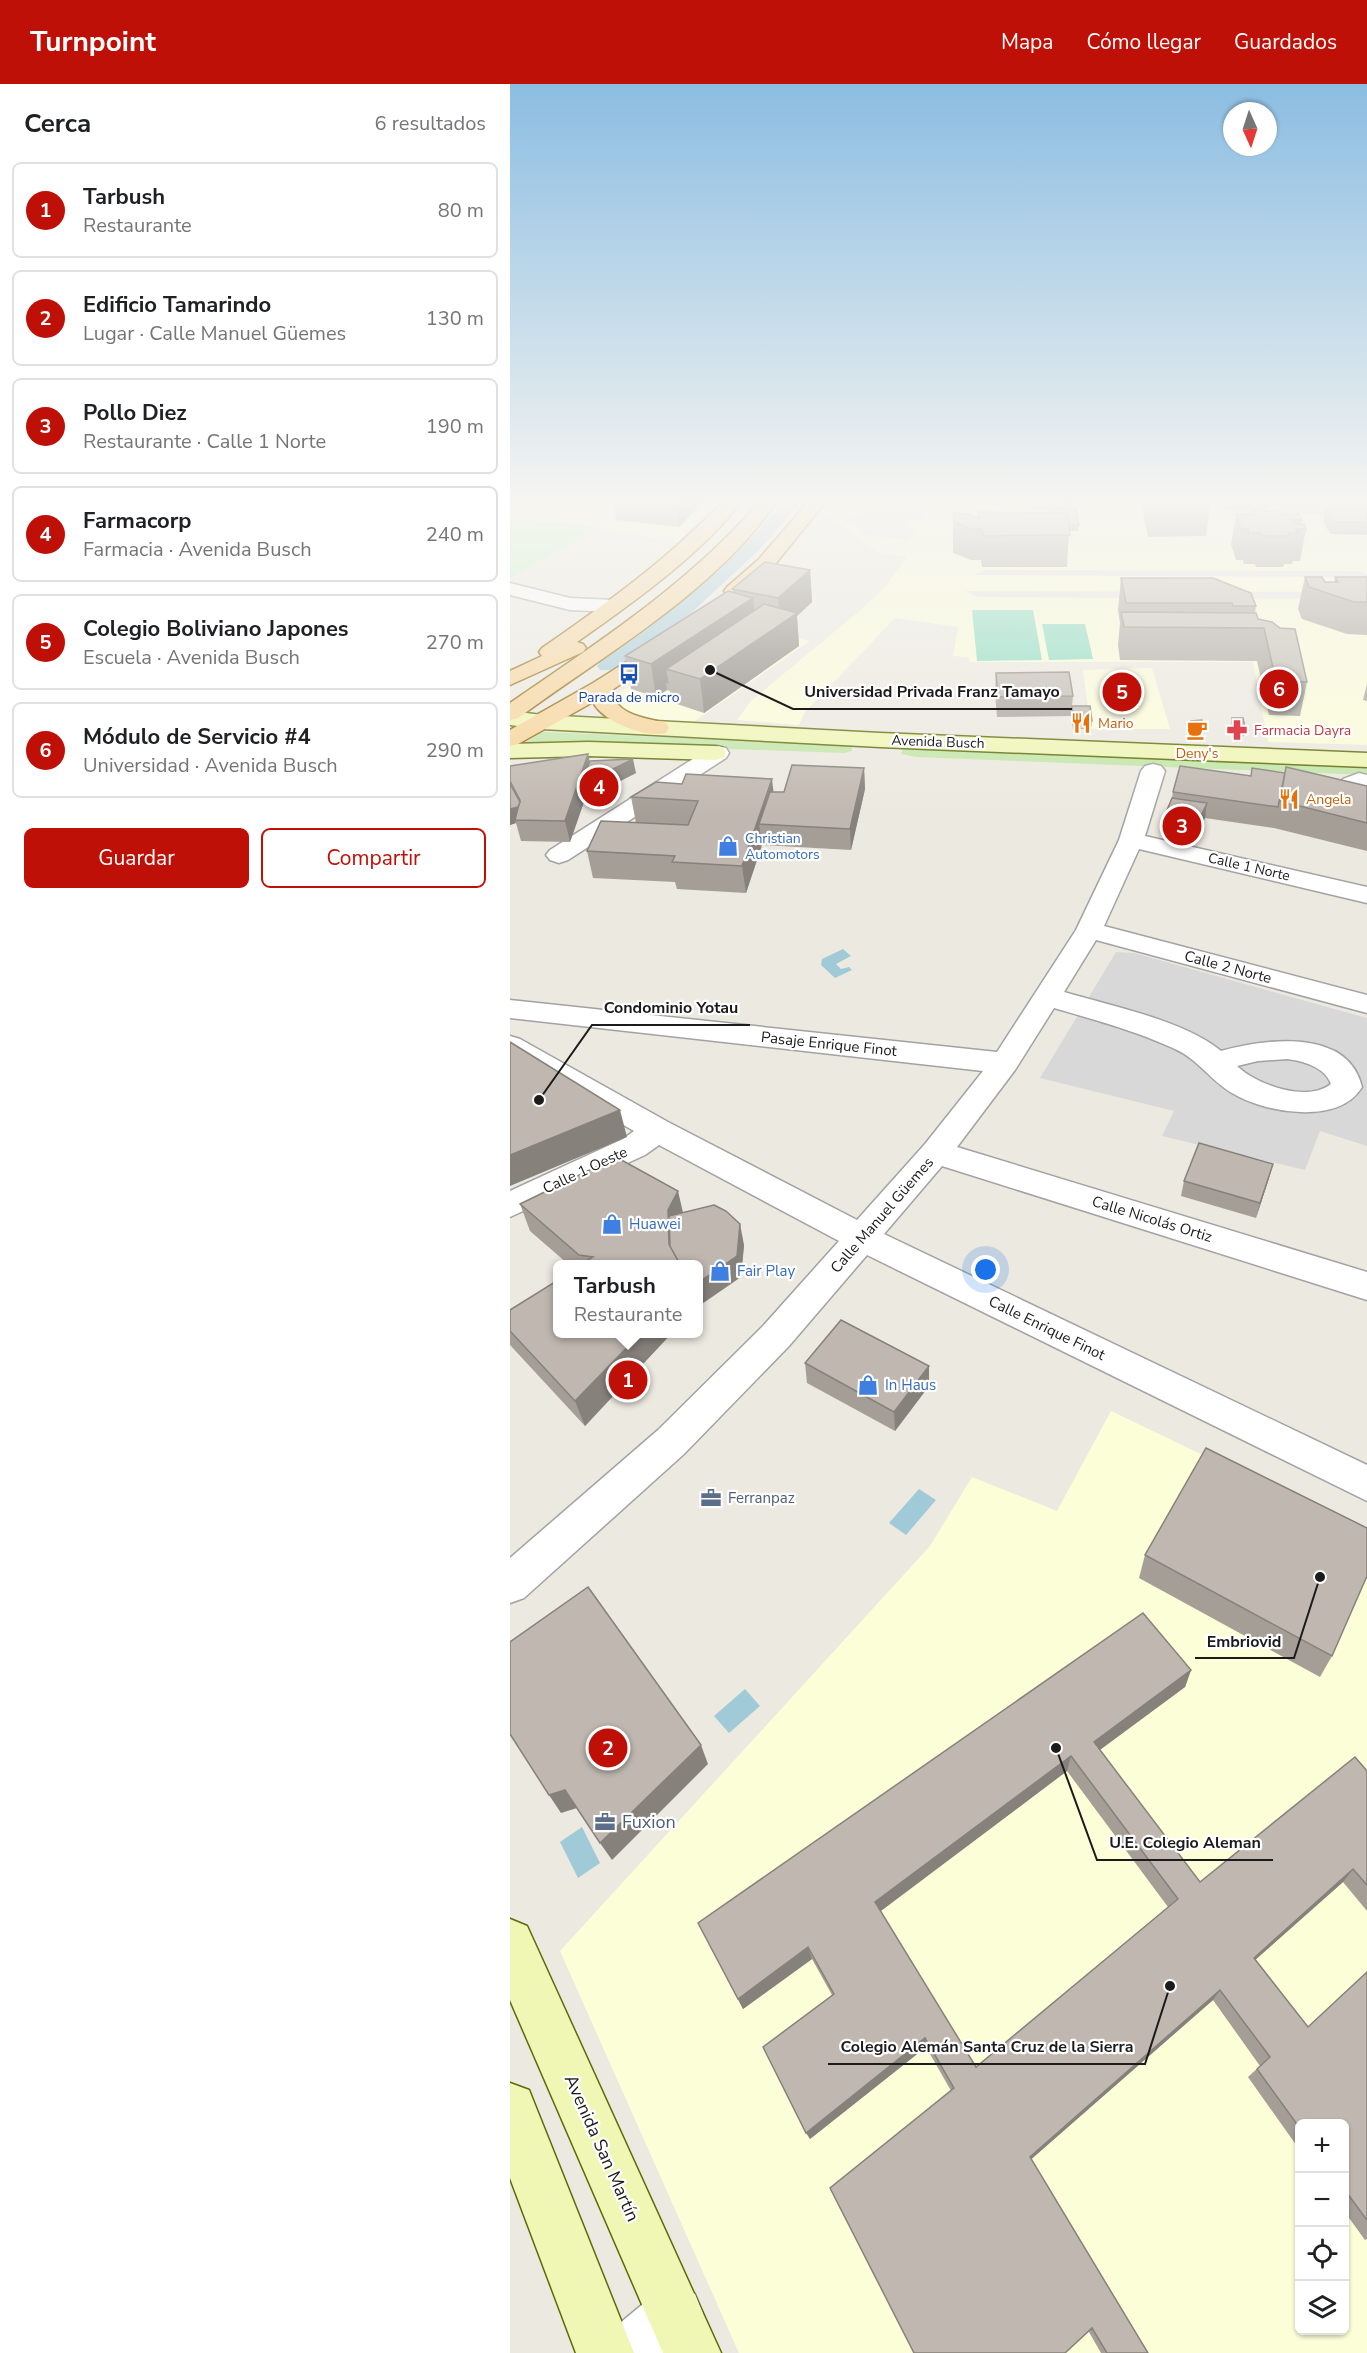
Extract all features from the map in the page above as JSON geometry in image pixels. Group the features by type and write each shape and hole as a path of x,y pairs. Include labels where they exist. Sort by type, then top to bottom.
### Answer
{"main road":[{"path":"517,676 562,656 625,618 642,605"},
{"path":"510,713 662,605"},
{"path":"517,676 614,606"},
{"path":"510,739 601,688 652,656 680,634"},
{"path":"601,688 600,698 603,705 610,711 625,719 658,728"},
{"name":"Avenida Busch","path":"510,718 542,722 880,740 1364,785"},
{"path":"743,754 795,751 863,754 876,750 880,740"},
{"name":"Avenida Busch","path":"510,752 588,749 743,754 1153,771 1364,785"},
{"name":"Avenida San Martín","path":"510,1943 683,2334"},
{"path":"510,2109 605,2353"}],"street":[{"path":"572,605 584,612 590,623"},
{"path":"590,605 614,606"},
{"path":"559,855 743,754"},
{"name":"Calle Manuel Güemes","path":"510,1584 671,1442 776,1336 936,1152 1005,1063 1089,930 1131,840 1153,771"},
{"path":"1331,796 1364,785"},
{"name":"Calle 1 Norte","path":"1131,840 1367,895"},
{"name":"Calle 2 Norte","path":"1089,930 1367,1004"},
{"path":"1047,997 1132,1022 1179,1040 1208,1055 1215,1063"},
{"name":"Pasaje Enrique Finot","path":"510,1009 1005,1063"},
{"name":"Calle Enrique Finot","path":"510,1046 657,1130 862,1238 1367,1484"},
{"name":"Calle 1 Oeste","path":"510,1205 634,1147 657,1130"},
{"name":"Calle Nicolás Ortiz","path":"936,1152 1367,1286"},
{"path":"628,2353 683,2334"}],"shaded area":[{"path":"866,605 1367,605 1367,745 1268,742 1253,662 970,662 968,657 953,656 958,627 895,618 805,712 799,725 737,720 751,701"},
{"path":"722,619 810,641 689,725 670,724 628,715 611,699"},
{"path":"1152,668 1170,729 1091,729 1083,670"},
{"path":"1116,952 1134,953 1367,1018 1367,1146 1320,1131 1305,1170 1162,1136 1174,1111 1040,1078"},
{"path":"1111,1411 1367,1534 1367,2353 739,2353 560,1951 930,1546 972,1477 1057,1511"}],"green space":[{"path":"972,610 1033,610 1042,660 977,661"},
{"path":"1042,624 1085,624 1093,659 1049,660"},
{"path":"543,732 852,745 852,751 844,753 590,744 522,744"},
{"path":"903,748 1367,766 1367,775 917,757 901,754"}],"water":[{"path":"843,949 851,956 836,964 841,969 849,967 852,970 835,978 821,965 822,959"},
{"path":"919,1489 936,1500 906,1535 889,1523"},
{"path":"745,1689 760,1706 729,1733 714,1716"},
{"path":"582,1827 600,1863 578,1878 560,1842"}],"building":[{"path":"706,605 742,605 651,664 625,656"},
{"path":"763,605 797,613 700,679 666,669"},
{"path":"1233,605 1256,606 1233,606"},
{"path":"1121,612 1256,613 1258,619 1272,622 1280,628 1295,629 1307,682 1276,681 1264,628 1124,627"},
{"path":"1069,672 1073,696 998,697 996,673"},
{"path":"1072,706 1090,706 1092,721 1074,721"},
{"path":"1232,718 1243,718 1245,728 1234,728"},
{"path":"1202,720 1204,726 1193,726 1191,721"},
{"path":"588,754 565,821 515,820 520,800 510,781 510,766"},
{"path":"633,759 581,785 590,761"},
{"path":"792,765 864,768 850,829 759,824 770,792 784,792"},
{"path":"1180,766 1251,776 1252,768 1285,773 1278,807 1173,792"},
{"path":"1286,767 1367,786 1367,823 1280,801"},
{"path":"686,774 772,779 742,866 672,862 675,856 587,851 601,821 688,825 698,801 631,797 656,782 682,784"},
{"path":"510,784 520,802 518,807 510,809"},
{"path":"1172,798 1207,803 1196,827 1163,820"},
{"path":"510,1042 620,1110 510,1155"},
{"path":"1199,1143 1273,1164 1260,1203 1184,1181"},
{"name":"Huawei","path":"616,1157 678,1191 668,1210 669,1244 678,1260 588,1260 593,1257 579,1255 520,1204"},
{"path":"714,1205 726,1211 740,1224 737,1256 703,1279 703,1260 678,1260 670,1246 669,1216"},
{"path":"553,1283 553,1338 636,1338 575,1401 510,1331 510,1310"},
{"path":"841,1320 929,1366 894,1412 805,1363"},
{"path":"1206,1448 1367,1528 1367,1576 1332,1656 1145,1555"},
{"path":"588,1587 701,1745 600,1843 565,1790 549,1795 510,1734 510,1642"},
{"path":"1143,1613 1191,1670 1094,1742 1200,1882 1355,1757 1367,1771 1367,1885 1353,1869 1254,1958 1308,2027 1367,1972 1367,2220 1349,2196 1349,2119 1295,2119 1295,2121 1257,2069 1270,2057 1220,1990 1030,2157 1148,2353 1107,2353 1092,2328 1065,2353 914,2353 830,2188 954,2088 925,2038 806,2133 763,2047 834,1994 808,1947 738,1999 698,1923","holes":["1071,1756 1178,1899 976,2067 875,1902"]}],"waterway":[{"path":"607,666 689,605"}],"place":[{"name":"Universidad Privada Franz Tamayo","path":"710,670"},
{"name":"Parada de micro","path":"629,674"},
{"name":"Módulo de Servicio #4","path":"1279,689"},
{"name":"Colegio Boliviano Japones","path":"1122,692"},
{"name":"Mario","path":"1081,723"},
{"name":"Deny's","path":"1197,730"},
{"name":"Farmacia Dayra","path":"1237,730"},
{"name":"Farmacorp","path":"599,787"},
{"name":"Angela","path":"1289,799"},
{"name":"Pollo Diez","path":"1182,826"},
{"name":"Christian Automotors","path":"728,846"},
{"name":"Condominio Yotau","path":"539,1100"},
{"name":"Huawei","path":"612,1224"},
{"name":"Fair Play","path":"720,1271"},
{"name":"Tarbush","path":"628,1380"},
{"name":"In Haus","path":"868,1385"},
{"name":"Ferranpaz","path":"711,1498"},
{"name":"Embriovid","path":"1320,1577"},
{"name":"Edificio Tamarindo","path":"608,1748"},
{"name":"U.E. Colegio Aleman","path":"1056,1748"},
{"name":"Fuxion","path":"605,1822"},
{"name":"Colegio Alemán Santa Cruz de la Sierra","path":"1170,1986"}]}
